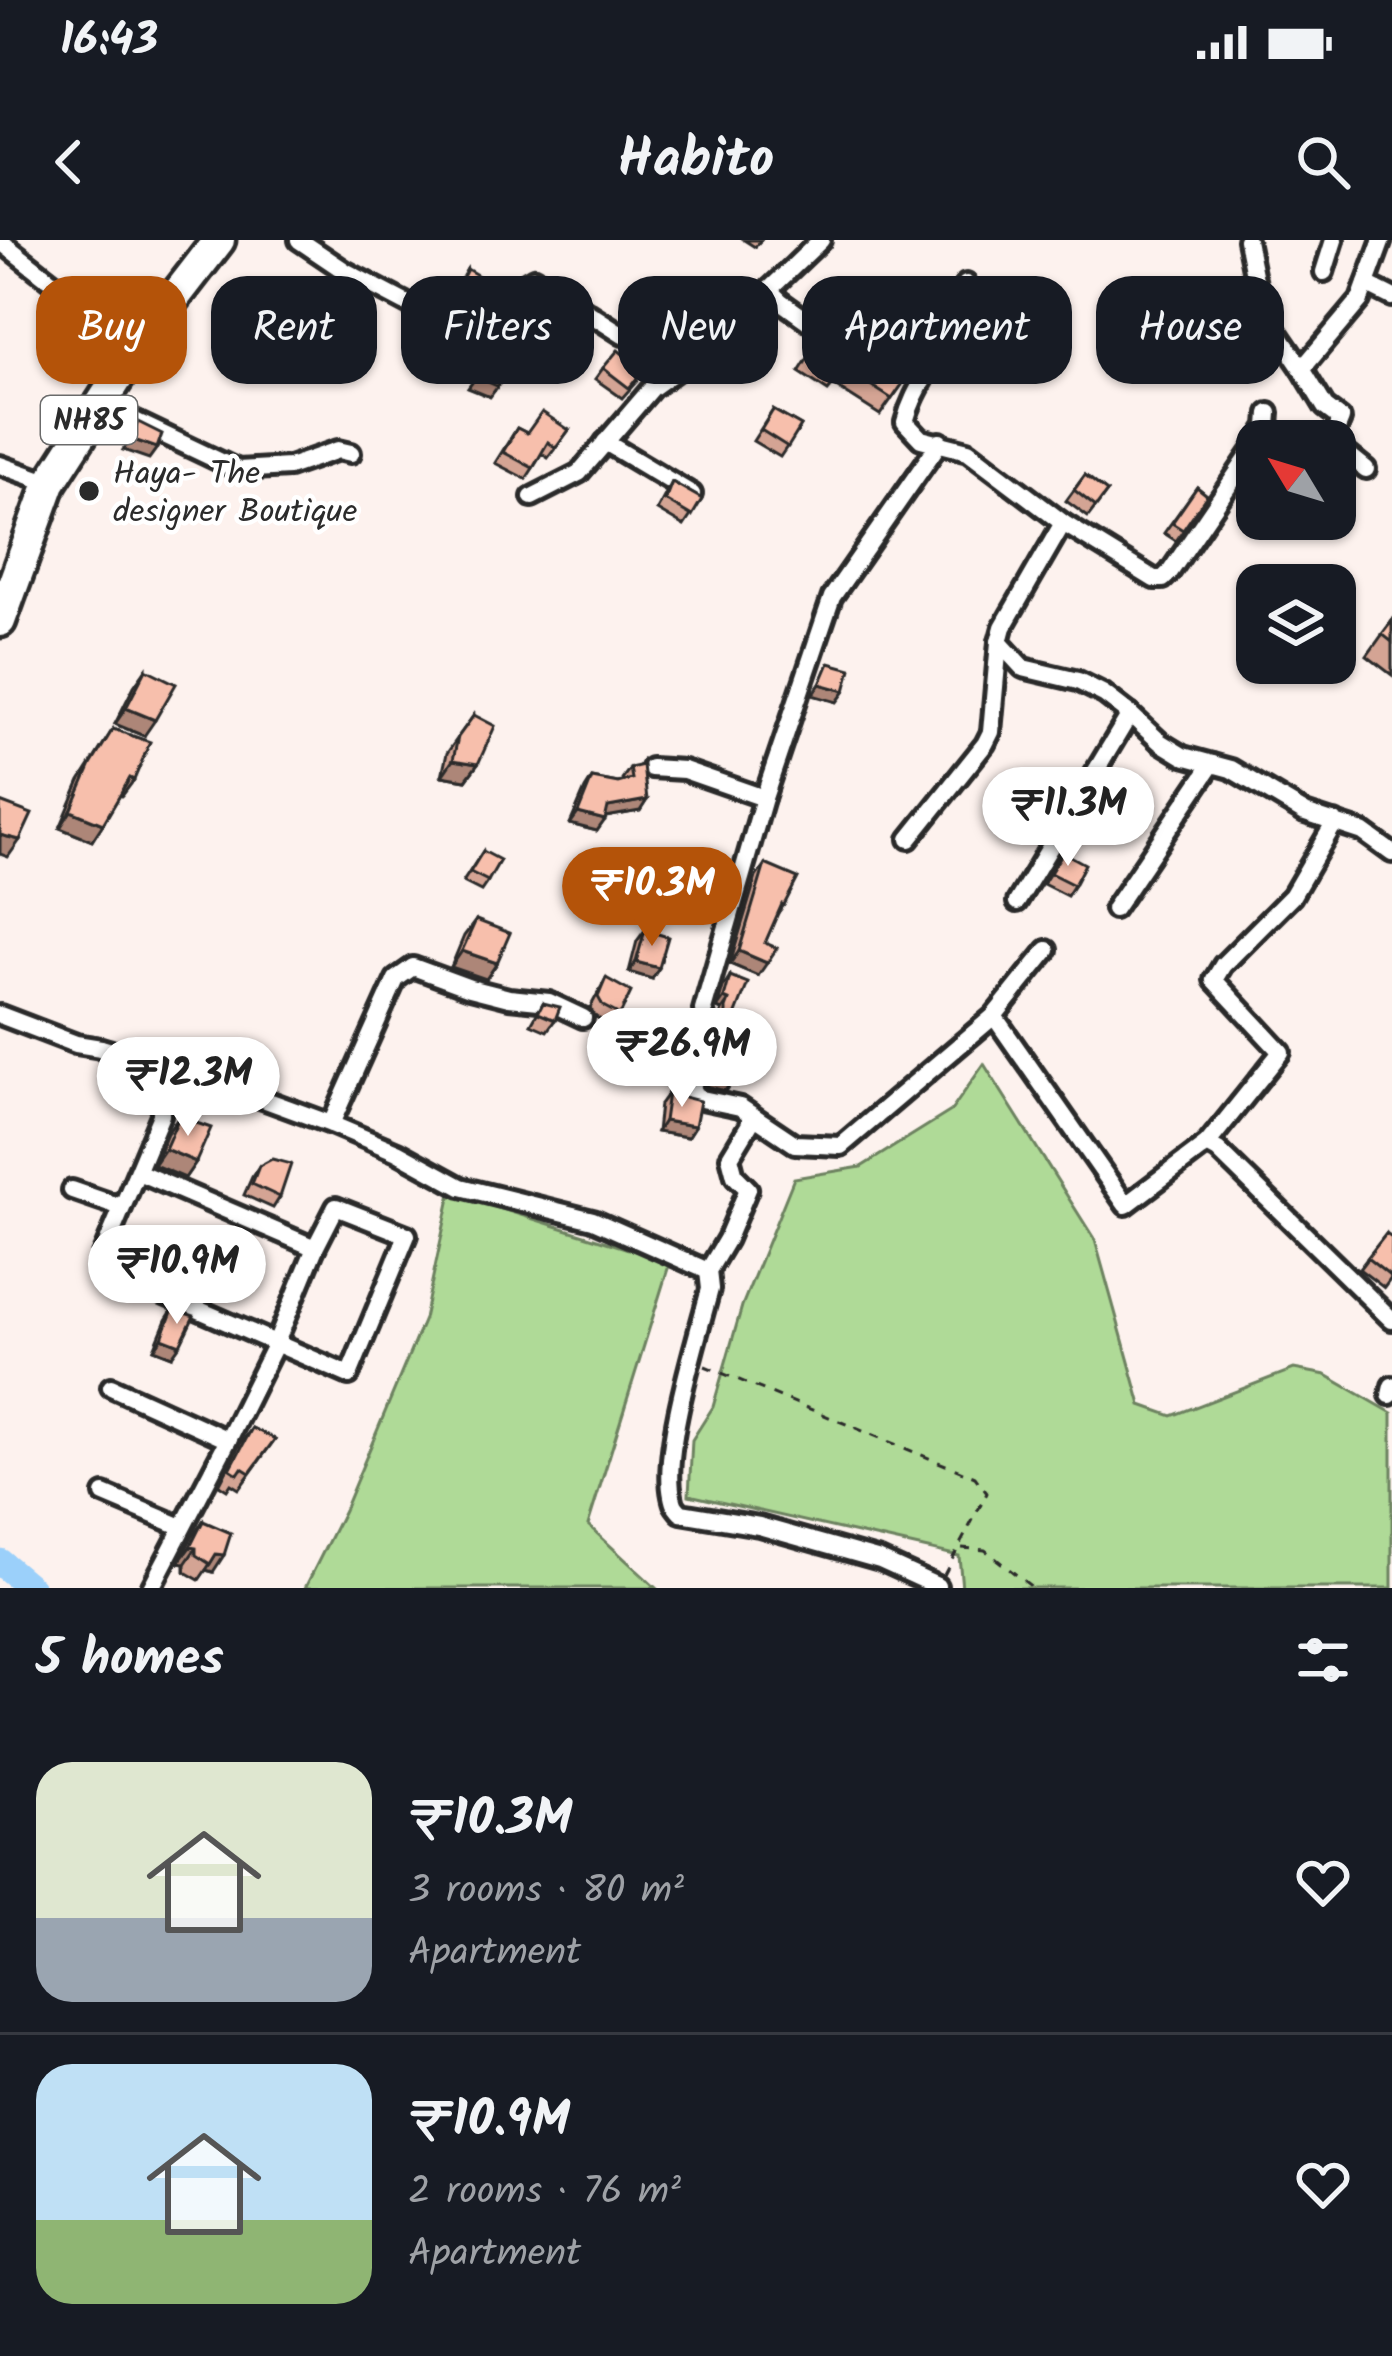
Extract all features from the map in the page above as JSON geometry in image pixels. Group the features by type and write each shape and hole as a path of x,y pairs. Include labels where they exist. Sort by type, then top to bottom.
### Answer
{"highway":[{"name":"NH85","path":"187,282 220,240"},
{"name":"NH85","path":"0,621 7,576 50,483 112,384"}],"street":[{"path":"299,240 345,271 422,311 465,345 477,342 497,300 534,278 618,332"},
{"path":"778,282 820,240"},
{"path":"1247,240 1261,309 1325,407 1341,420"},
{"path":"1324,272 1334,240"},
{"path":"1302,369 1360,300 1382,240"},
{"path":"0,241 45,276"},
{"path":"1366,284 1392,297"},
{"path":"778,297 802,318"},
{"path":"532,497 579,473 658,384"},
{"path":"915,384 905,422 921,439 968,452 1063,523 1154,579 1163,579 1170,572 1236,474"},
{"path":"99,404 238,470 290,467 338,450 351,453"},
{"path":"1268,420 1269,413"},
{"path":"605,442 697,498"},
{"path":"940,442 832,597 764,798 704,1010 707,1031 691,1085 693,1094 740,1107 794,1144 841,1146 994,1016 1046,950"},
{"path":"1356,461 1366,469"},
{"path":"0,465 50,483"},
{"path":"909,839 991,732 1003,627 1063,523"},
{"path":"999,642 1023,668 1078,681 1104,694 1183,756 1231,770 1305,813 1363,832 1392,853"},
{"path":"1017,902 1130,714"},
{"path":"1114,909 1212,764"},
{"path":"651,768 684,770 764,798"},
{"path":"994,1016 1126,1205 1208,1144 1281,1052 1214,980 1223,965 1292,896 1335,823"},
{"path":"331,1124 404,971 413,968 509,998 549,1002 583,1018"},
{"path":"0,1015 76,1044 203,1077 398,1152 461,1187 592,1220 708,1271"},
{"path":"101,1048 161,1092 161,1115 101,1258 103,1268 275,1345 349,1375 407,1235 336,1207 275,1345 151,1588"},
{"path":"750,1116 730,1157 735,1176 748,1190 708,1271 710,1289 673,1442 671,1494 675,1505 681,1513 759,1526 880,1560 937,1586"},
{"path":"1208,1144 1392,1321"},
{"path":"138,1172 315,1248"},
{"path":"72,1190 121,1207"},
{"path":"111,1387 228,1440"},
{"path":"104,1494 182,1527"}],"path":[{"path":"692,1361 975,1477 987,1493 937,1586"},
{"path":"960,1548 985,1550 1033,1588"}],"green space":[{"path":"984,1064 1095,1240 1141,1405 1172,1416 1294,1369 1326,1375 1392,1413 1392,1588 962,1588 959,1556 689,1495 692,1440 713,1407 742,1306 794,1178 861,1167 951,1111"},
{"path":"451,1193 670,1262 588,1525 656,1588 305,1588 344,1510 424,1319"}],"building":[{"path":"618,350 618,380 603,368"},
{"path":"869,384 902,384 892,399"},
{"path":"773,410 801,426 788,447 761,430"},
{"path":"542,412 569,430 556,448 548,442 533,468 503,452 517,428 527,433"},
{"path":"138,422 162,434 157,448 131,439"},
{"path":"1085,475 1107,492 1096,507 1074,490"},
{"path":"672,482 702,499 692,516 665,500"},
{"path":"1197,487 1207,495 1183,530 1172,523"},
{"path":"1392,621 1392,642 1382,634"},
{"path":"829,663 851,669 845,691 820,684"},
{"path":"146,669 176,684 155,720 126,708"},
{"path":"474,715 495,726 478,764 453,760 458,737"},
{"path":"113,729 150,742 134,780 130,778 103,824 71,811"},
{"path":"643,765 647,800 608,807 605,820 578,813 592,778 618,783 632,779 630,768"},
{"path":"0,802 32,814 20,840 0,835"},
{"path":"483,851 500,860 488,881 470,872"},
{"path":"1063,852 1085,864 1074,885 1050,873"},
{"path":"765,864 798,878 765,943 777,948 767,963 739,951"},
{"path":"476,920 510,933 497,963 462,951"},
{"path":"645,930 668,937 659,968 636,962"},
{"path":"730,976 748,983 735,1016 753,1021 733,1080 713,1075 726,1032 729,1000 724,998"},
{"path":"606,978 631,992 620,1015 603,1006 598,997"},
{"path":"543,1003 560,1007 555,1020 538,1013"},
{"path":"682,1027 699,1035 688,1072 667,1064"},
{"path":"668,1093 700,1101 695,1126 664,1121"},
{"path":"179,1117 211,1128 196,1162 165,1149"},
{"path":"272,1159 291,1164 280,1197 252,1184 259,1166"},
{"path":"1386,1234 1392,1238 1391,1277 1367,1258"},
{"path":"173,1309 194,1316 180,1345 162,1338"},
{"path":"252,1428 275,1439 250,1473 242,1468 238,1474 230,1469"},
{"path":"203,1521 231,1533 224,1555 216,1554 210,1564 190,1547"}],"waterway":[{"path":"0,1562 31,1588"}],"place":[{"name":"Haya- The designer Boutique","path":"89,491"}]}
